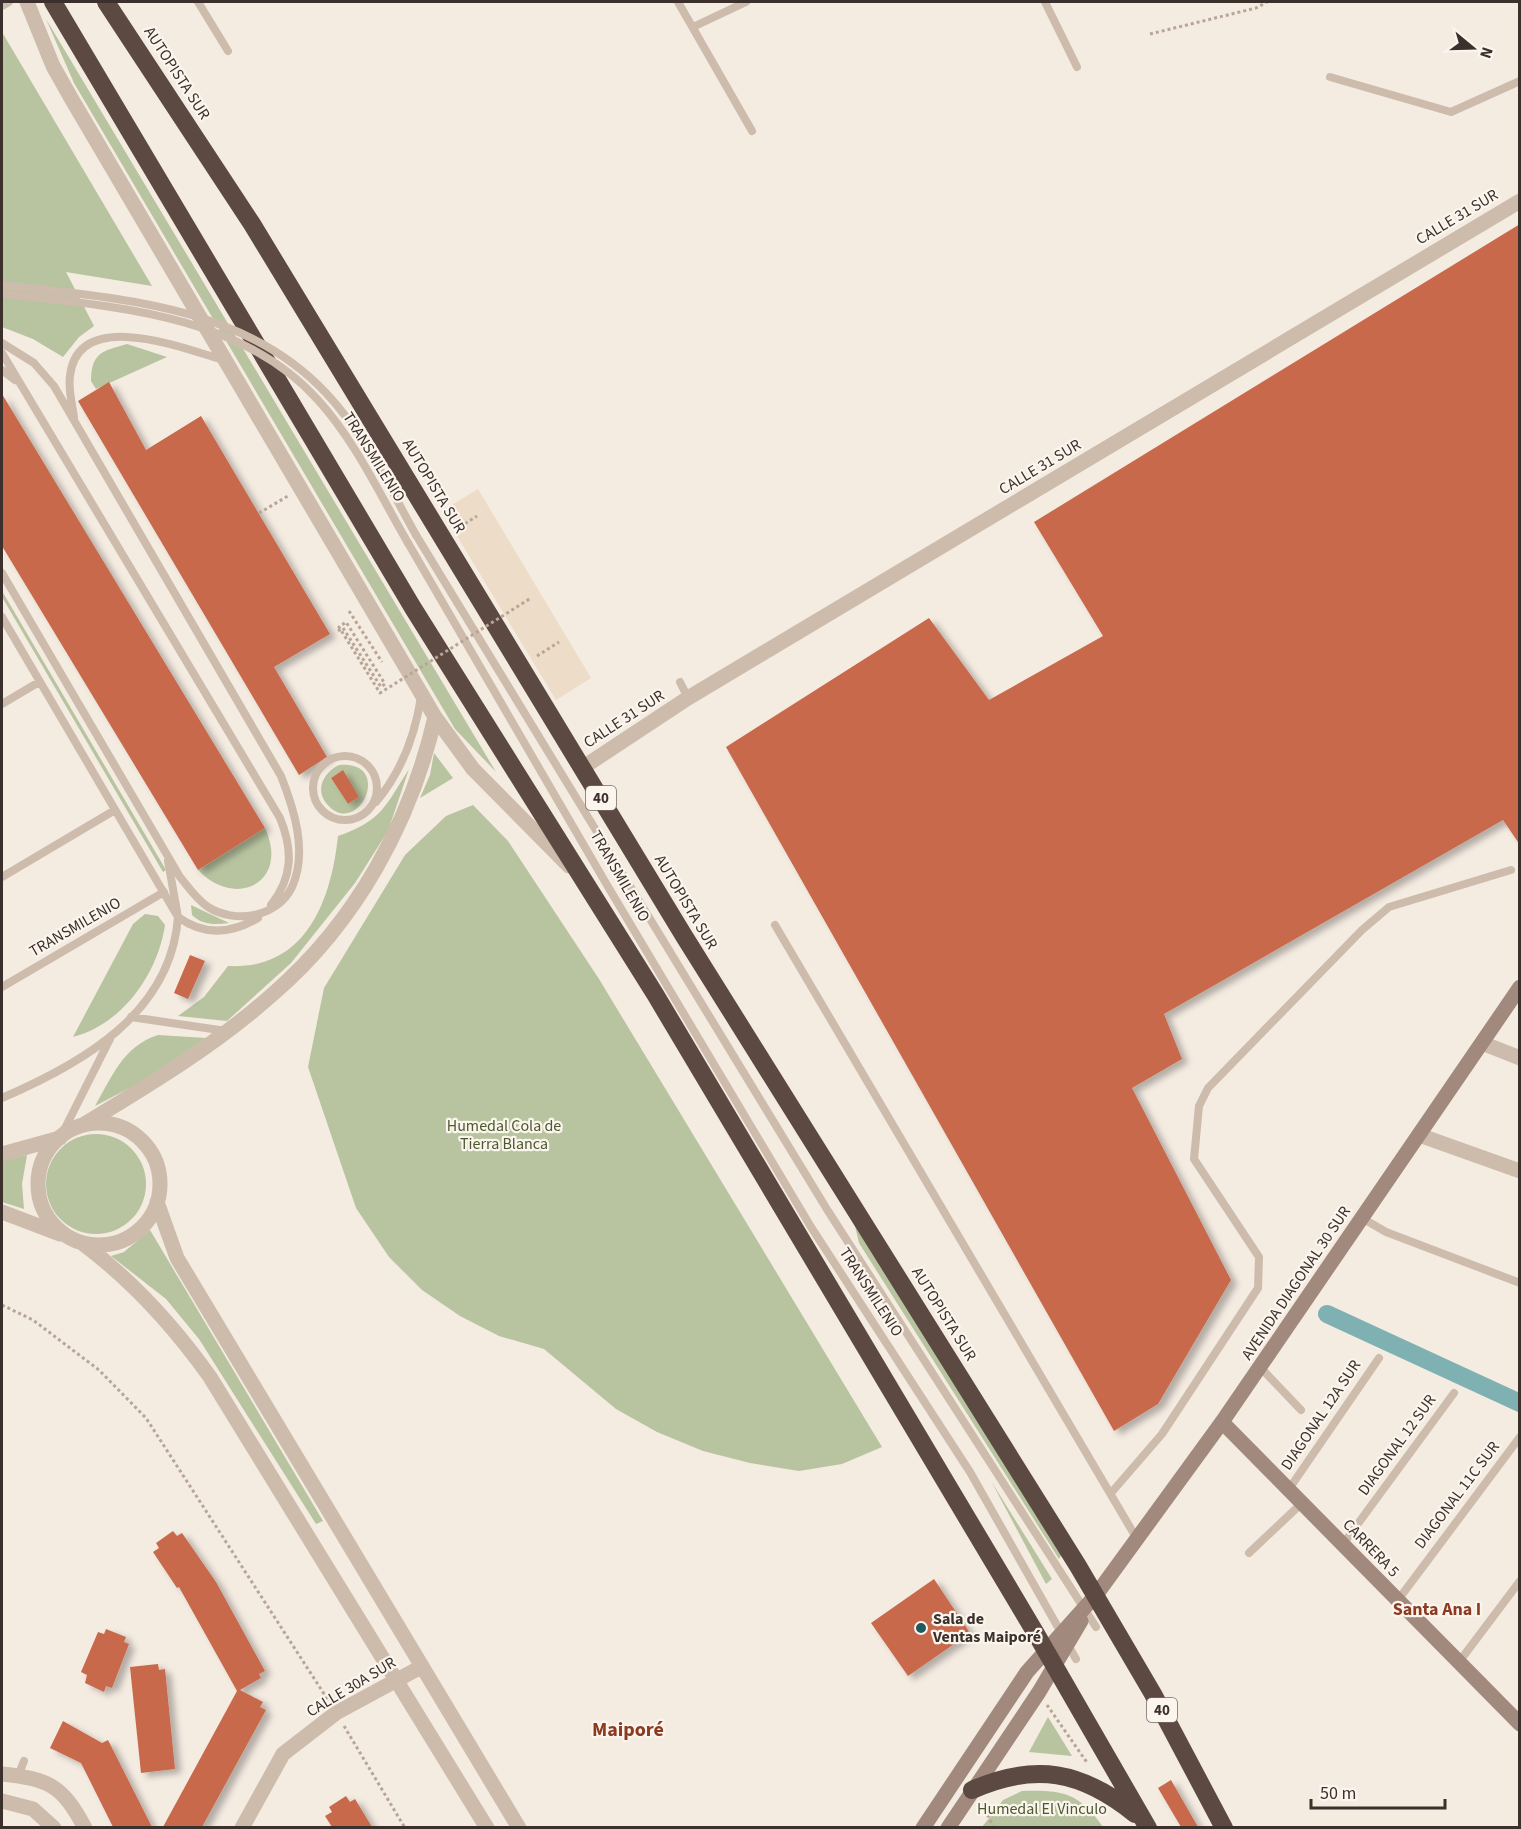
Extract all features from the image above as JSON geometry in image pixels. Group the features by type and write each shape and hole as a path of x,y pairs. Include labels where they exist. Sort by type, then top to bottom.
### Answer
{"highway":[{"path":"53,2 413,608 661,1004 1051,1658 1146,1825"},
{"name":"AUTOPISTA SUR","path":"106,2 252,224 1089,1605 1153,1694 1224,1827"},
{"path":"972,1790 994,1780 1018,1774 1042,1773 1066,1776 1089,1783 1111,1794 1146,1825"}],"street":[{"path":"27,2 53,66 70,98 435,717 473,769 584,881"},
{"name":"CALLE 31 SUR","path":"582,768 688,698 1520,201"},
{"path":"2,1154 60,1138 146,1088 227,1031 300,969 351,907 386,852 409,801 428,748 435,717"},
{"name":"AVENIDA DIAGONAL 30 SUR","path":"948,1827 1051,1658 1222,1422 1520,987"},
{"path":"1482,1042 1520,1058"},
{"path":"2,1212 82,1243 101,1245 119,1242 136,1233 149,1219 157,1202 159,1181 156,1163 147,1147 135,1135 119,1126 101,1123 83,1125"},
{"path":"1419,1135 1520,1171"},
{"path":"60,1138 47,1152 40,1170 38,1188 42,1207 52,1223 65,1236"},
{"path":"157,1202 177,1258 519,1827"},
{"path":"82,1243 128,1280 178,1332 210,1377 487,1827"},
{"name":"CARRERA 5","path":"1222,1422 1520,1724"},
{"name":"AVENIDA DIAGONAL 30 SUR","path":"923,1827 1027,1672 1051,1658"},
{"name":"CALLE 30A SUR","path":"242,1827 284,1754 336,1713 421,1667"},
{"path":"2,1774 21,1768 57,1788 70,1800 85,1827"},
{"path":"2,1801 33,1809 54,1827"}],"lane":[{"path":"2,6 9,2"},
{"path":"198,2 228,51"},
{"path":"678,2 752,131"},
{"path":"693,27 746,2"},
{"path":"1045,2 1077,67"},
{"path":"1330,76 1451,112 1520,81"},
{"name":"TRANSMILENIO","path":"2,285 125,299 186,313 244,334 299,369 327,394 360,437 416,535 822,1201 1089,1605 1096,1627"},
{"name":"TRANSMILENIO","path":"2,294 116,307 177,320 236,342 267,360 303,385 332,417 350,441 607,885 811,1227 970,1472 1076,1659"},
{"path":"76,423 69,388 70,373 80,353 97,340 113,336 133,336 225,360"},
{"path":"2,343 21,353 45,374 76,423 281,776 291,801 298,842 292,887 285,897 244,926 221,931 196,929 178,918 2,617"},
{"path":"2,353 280,818 289,838 291,857 289,871 284,884 263,914 246,917 228,915 209,908 194,895 167,854 2,573"},
{"path":"2,370 20,384"},
{"path":"2,704 39,682"},
{"path":"680,682 688,698"},
{"path":"369,809 377,790 372,770 365,763 346,755 335,757 318,770 313,789 319,806 325,813 343,820 353,819 369,809 399,769 413,736 422,693"},
{"path":"2,877 115,810"},
{"path":"2,1098 66,1068 110,1039 147,1001 160,981 176,940 178,918 167,854"},
{"path":"1111,1493 1162,1434 1258,1288 1259,1257 1194,1159 1199,1106 1208,1088 1362,930 1389,907 1511,870"},
{"name":"TRANSMILENIO","path":"2,987 164,892"},
{"path":"775,925 1137,1539"},
{"path":"131,1017 227,1031"},
{"path":"60,1138 110,1039"},
{"path":"1362,1218 1386,1232 1520,1283"},
{"name":"DIAGONAL 12A SUR","path":"1289,1489 1378,1358"},
{"path":"1260,1366 1301,1410"},
{"name":"DIAGONAL 12 SUR","path":"1343,1544 1454,1393"},
{"name":"DIAGONAL 11C SUR","path":"1398,1600 1520,1437"},
{"path":"1249,1553 1302,1503"},
{"path":"1459,1662 1520,1581"}],"path":[{"path":"1150,34 1256,8 1267,2"},
{"path":"259,513 288,496"},
{"path":"460,527 477,516"},
{"path":"338,631 343,628 381,687 386,684 346,622 339,627 380,693 531,598"},
{"path":"349,611 384,665"},
{"path":"537,656 559,642"},
{"path":"390,674 395,683"},
{"path":"2,1305 33,1320 99,1370 146,1418 336,1713 405,1827"},
{"path":"972,1790 994,1827"},
{"path":"979,1814 990,1800"}],"green space":[{"path":"46,19 496,772 455,729 74,83"},
{"path":"2,32 152,286 66,272 94,326 79,337 63,357 33,339 2,327"},
{"path":"127,344 167,357 96,389 91,381 96,358 105,351"},
{"path":"2,591 166,870 163,872 2,597"},
{"path":"434,753 453,778 420,798 430,775"},
{"path":"339,765 356,767 365,774 368,785 366,797 359,807 349,813 338,812 326,803 321,792 325,776","holes":["342,771 359,797 348,804 331,778"]},
{"path":"409,769 388,831 355,883 291,963 227,1021 178,1016 204,997 228,966 255,964 277,957 295,944 310,927 321,907 329,884 338,836 374,818 388,802"},
{"name":"Humedal Cola de Tierra Blanca","path":"473,805 508,841 599,979 882,1447 842,1464 799,1471 750,1463 703,1451 657,1432 616,1409 544,1349 499,1336 460,1316 422,1290 389,1257 356,1208 308,1067 324,988 405,855 446,816"},
{"path":"265,828 271,847 270,863 265,876 255,884 242,889 228,888 213,882 198,870"},
{"path":"191,905 229,923 214,924 200,921 192,915"},
{"path":"145,914 158,916 165,925 155,961 146,978 122,1009 107,1021 73,1037 133,924"},
{"path":"158,1035 206,1038 143,1081 95,1106 127,1055 146,1040"},
{"path":"96,1134 115,1138 131,1149 142,1165 146,1184 142,1203 131,1219 115,1230 96,1234 77,1230 61,1219 50,1203 46,1184 50,1165 61,1149 77,1138"},
{"path":"27,1155 22,1184 24,1209 2,1202 2,1161"},
{"path":"855,1226 1062,1554 1059,1559 859,1243"},
{"path":"150,1230 323,1521 316,1524 199,1339 166,1299 111,1256 124,1252"},
{"path":"991,1481 1052,1579 1046,1584"},
{"path":"1048,1717 1072,1756 1029,1752"},
{"name":"Humedal El Vinculo","path":"1022,1791 1049,1791 1078,1800 1103,1827 982,1827 1003,1800"}],"shaded area":[{"path":"478,489 591,678 556,700 442,511"}],"building":[{"path":"1520,224 1520,845 1503,820 1164,1014 1182,1059 1132,1088 1231,1280 1158,1404 1114,1431 726,747 929,618 989,700 1103,636 1034,522"},
{"path":"109,382 146,450 201,416 330,634 274,667 327,757 299,775 78,401"},
{"path":"2,394 265,828 198,870 2,546"},
{"path":"343,770 359,797 348,804 331,778"},
{"path":"190,955 205,961 188,999 174,993"},
{"path":"173,1531 177,1536 182,1533 216,1582 265,1671 259,1674 261,1678 240,1690 263,1702 260,1707 266,1710 202,1827 163,1827 237,1691 179,1587 177,1588 153,1552 159,1548 156,1543"},
{"name":"Sala de Ventas Maiporé","path":"934,1579 970,1633 908,1676 871,1623"},
{"path":"106,1629 126,1637 124,1642 129,1644 112,1688 106,1686 104,1692 85,1683 87,1675 81,1672 98,1632 104,1634"},
{"path":"158,1664 159,1670 165,1669 175,1769 141,1773 130,1667"},
{"path":"63,1721 102,1743 108,1740 152,1827 113,1827 81,1763 50,1748"},
{"path":"1171,1780 1198,1827 1181,1827 1158,1788"},
{"path":"346,1796 350,1802 355,1799 372,1827 332,1827 325,1816 332,1812 329,1807"}],"waterway":[{"path":"1327,1314 1520,1403"}],"place":[{"name":"Sala de Ventas Maiporé","path":"921,1628"}],"district":[{"name":"Santa Ana I","path":"1437,1609"},
{"name":"Maiporé","path":"628,1730"}]}
